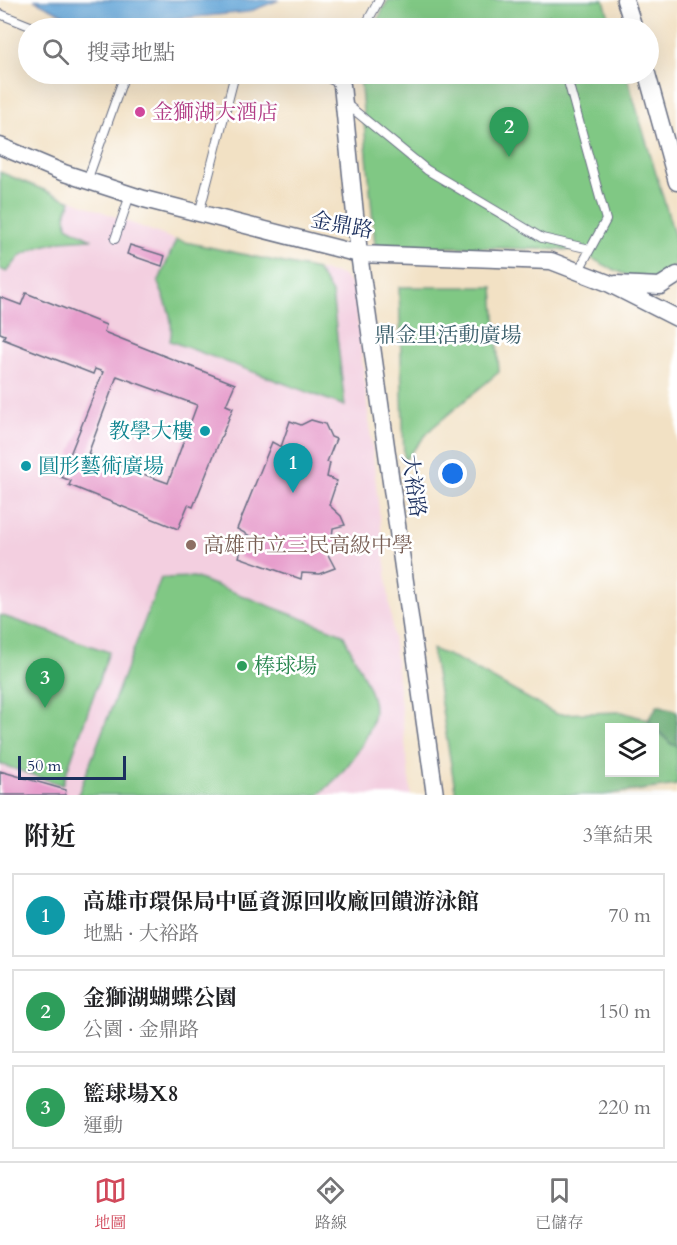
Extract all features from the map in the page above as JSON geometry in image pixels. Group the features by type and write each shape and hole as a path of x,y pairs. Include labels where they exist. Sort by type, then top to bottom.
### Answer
{"street":[{"path":"625,0 630,18"},
{"name":"大裕路","path":"343,84 359,254 435,795"},
{"path":"650,84 677,182"},
{"name":"金鼎路","path":"0,146 87,181 130,195 199,215 359,254 551,261 608,283 677,318"},
{"path":"608,283 660,286 677,275"}],"lane":[{"path":"369,18 379,0"},
{"path":"0,14 18,21"},
{"path":"87,181 121,84"},
{"path":"199,215 232,84"},
{"path":"569,84 606,220 579,270"},
{"path":"344,102 427,170 542,238 590,249"},
{"path":"115,240 130,195"}],"shaded area":[{"name":"高雄市立三民高級中學","path":"0,172 183,243 342,275 350,283 355,296 411,795 0,795"}],"green space":[{"path":"388,0 604,0 609,18 378,18"},
{"path":"361,84 629,84 675,237 675,265 665,275 653,279 640,279 626,275 575,250 375,245"},
{"path":"0,172 71,201 66,213 67,226 91,239 62,241 39,247 21,255 7,272 0,269"},
{"path":"176,240 317,270 332,293 345,406 170,341 171,318 158,283"},
{"name":"鼎金里活動廣場","path":"399,287 493,287 499,372 432,428 404,461"},
{"name":"棒球場","path":"194,577 343,634 369,689 374,710 366,738 358,752 338,777 318,795 78,795 161,578"},
{"path":"0,615 109,652 62,785 0,764"},
{"path":"432,649 457,659 556,714 622,712 648,720 651,723 605,723 605,777 659,777 659,731 671,744 677,746 677,785 603,795 456,795"},
{"path":"658,705 677,711 677,746 671,744 659,731 659,723 651,723 648,720"}],"water":[{"path":"34,0 279,0 248,12 184,18 70,18"}],"building":[{"path":"130,245 165,256 162,266 127,254"},
{"name":"教學大樓","path":"26,293 106,325 104,332 235,384 226,405 233,408 193,507 188,505 178,529 69,485 71,481 61,477 103,372 95,369 93,374 3,339 5,335 0,333 0,297 21,305","holes":["117,376 197,405 168,483 88,454"]},
{"path":"311,420 325,424 331,437 336,439 327,462 330,463 327,477 337,481 329,505 341,516 345,525 333,528 332,538 339,539 335,550 329,546 325,549 335,568 319,574 302,573 301,579 239,557 244,539 250,536 237,529 272,442 281,447 290,421 301,425"},
{"path":"0,771 66,790 65,795 0,795"}],"place":[{"name":"金獅湖大酒店","path":"140,112"},
{"name":"金獅湖蝴蝶公園","path":"509,157"},
{"name":"教學大樓","path":"205,431"},
{"name":"圓形藝術廣場","path":"26,466"},
{"name":"高雄市環保局中區資源回收廠回饋游泳館","path":"293,493"},
{"name":"高雄市立三民高級中學","path":"191,545"},
{"name":"棒球場","path":"242,666"},
{"name":"籃球場X8","path":"45,708"}]}
